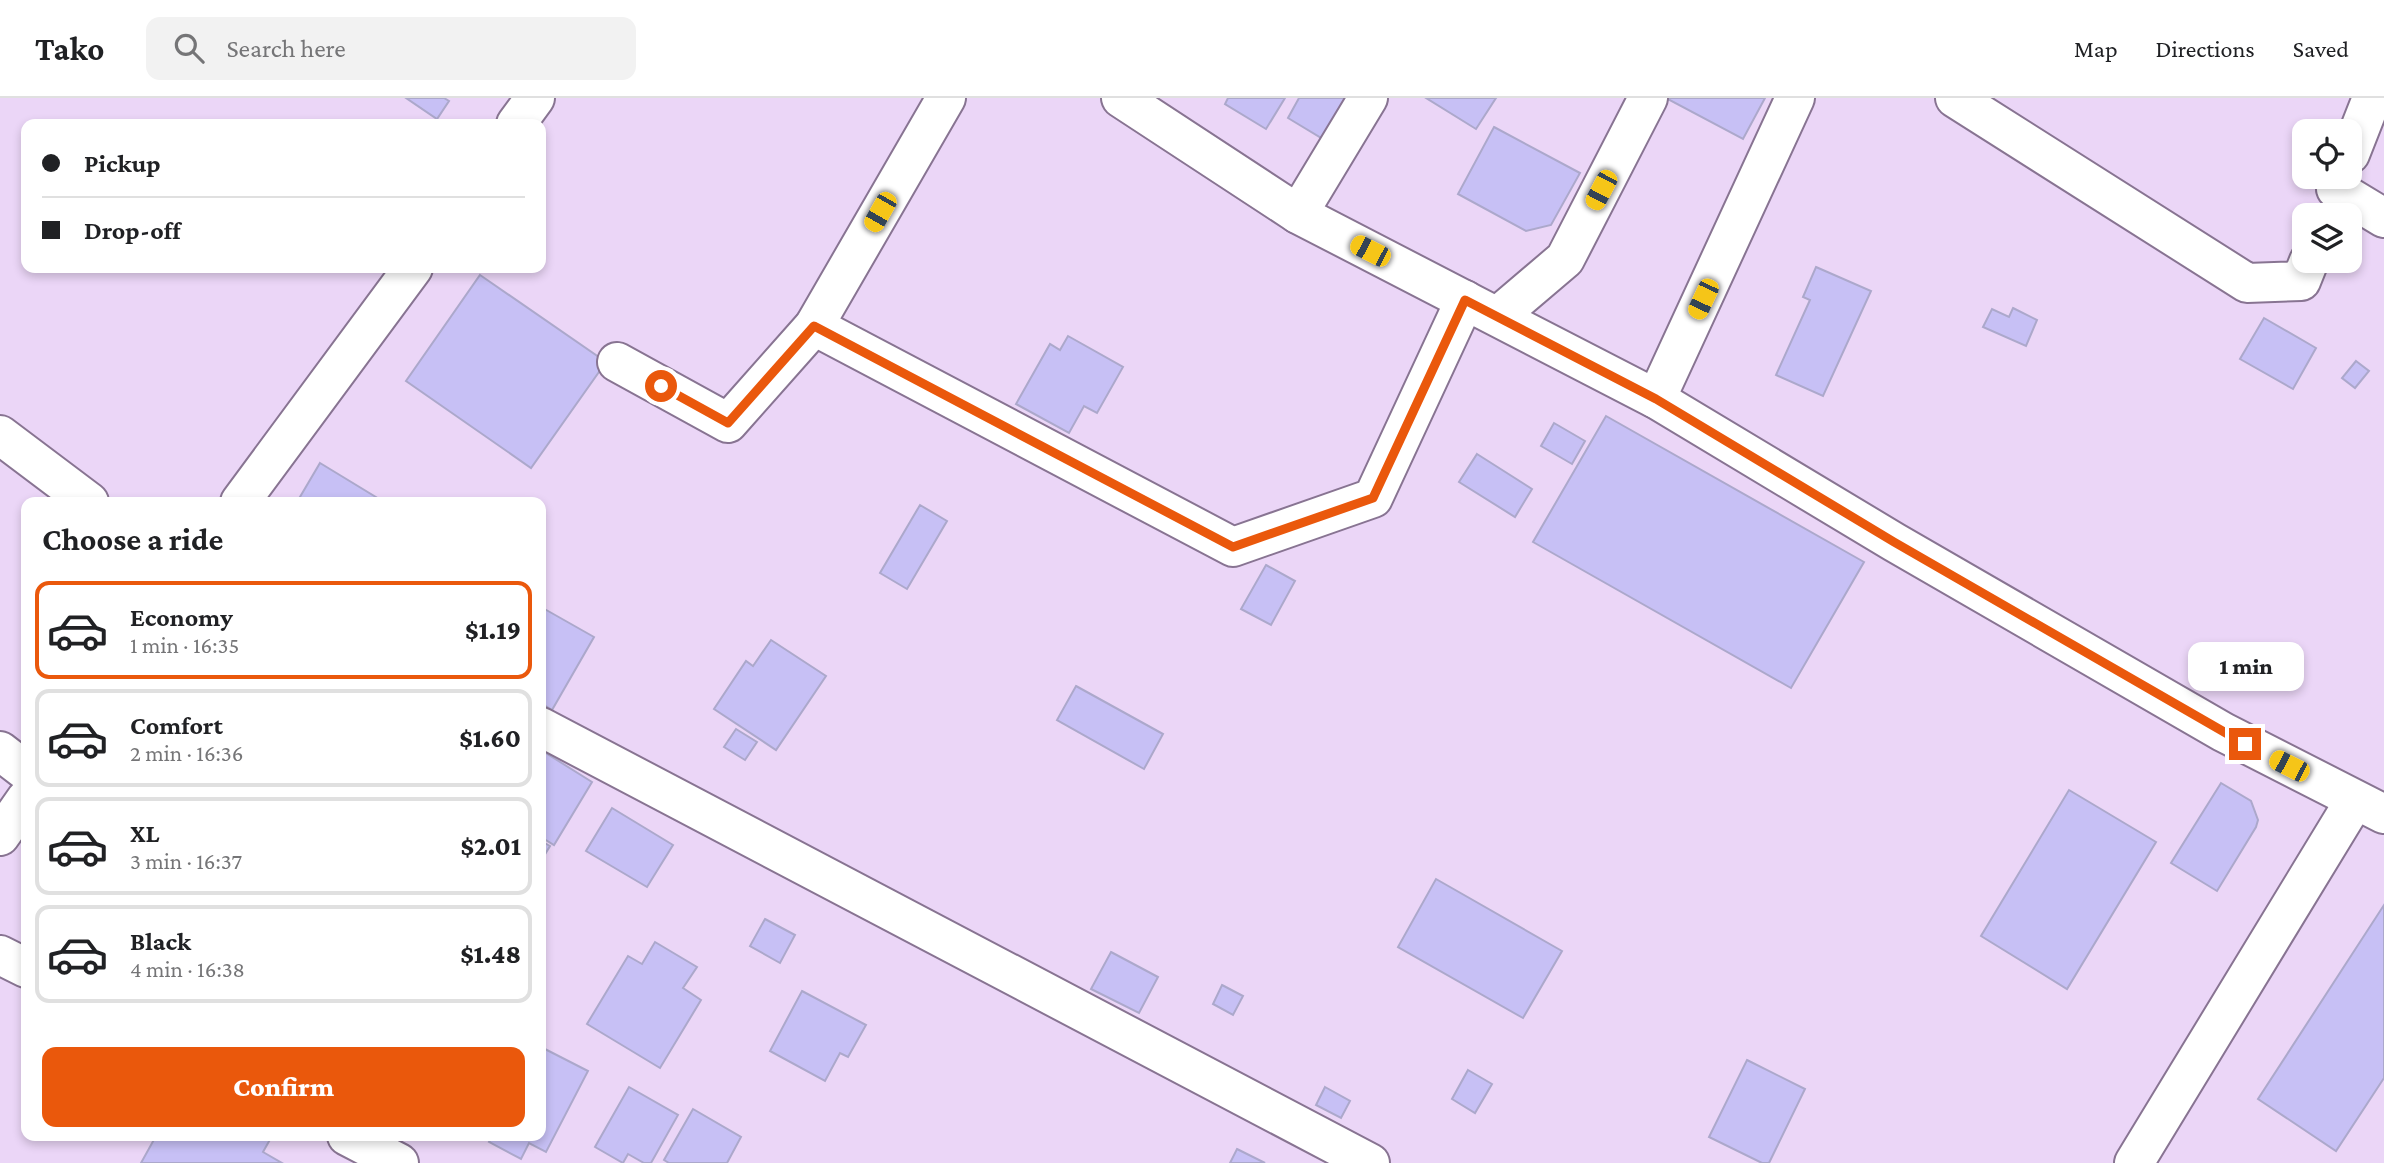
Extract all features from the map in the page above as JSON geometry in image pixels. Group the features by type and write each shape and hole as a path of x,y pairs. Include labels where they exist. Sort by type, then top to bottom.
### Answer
{"street":[{"path":"520,119 535,98"},
{"path":"617,362 728,423 814,326 946,98"},
{"path":"1121,98 1298,214 1656,399 1894,542 2222,733 2370,807 2134,1163"},
{"path":"1298,214 1368,98"},
{"path":"1498,316 1565,259 1648,98"},
{"path":"1656,399 1795,98"},
{"path":"1955,98 2247,283 2301,281 2304,273"},
{"path":"2362,123 2372,98"},
{"path":"2335,194 2384,218"},
{"path":"244,497 409,273"},
{"path":"814,326 1233,547 1373,498 1465,300"},
{"path":"0,435 82,497"},
{"path":"546,730 1370,1163"},
{"path":"0,751 21,767"},
{"path":"0,836 21,806"},
{"path":"0,955 21,966"},
{"path":"356,1141 399,1163"}],"building":[{"path":"406,98 444,98 449,101 437,119"},
{"path":"1228,98 1285,98 1266,129 1225,104"},
{"path":"1299,98 1347,98 1323,139 1288,118"},
{"path":"1426,98 1496,98 1476,129"},
{"path":"1666,98 1765,98 1743,139"},
{"path":"1494,127 1580,173 1551,225 1526,231 1458,194"},
{"path":"1816,267 1871,291 1823,396 1776,375 1810,300 1803,297"},
{"path":"480,275 606,362 531,468 406,381"},
{"path":"2013,308 2037,320 2026,346 1983,327 1992,309 2009,317"},
{"path":"2264,318 2316,348 2293,389 2240,359"},
{"path":"1068,336 1123,367 1097,413 1084,406 1069,433 1016,404 1050,344 1060,350"},
{"path":"2356,361 2369,371 2355,388 2342,378"},
{"path":"1606,416 1864,562 1791,688 1533,542"},
{"path":"1554,423 1585,441 1572,464 1541,446"},
{"path":"1477,454 1532,489 1515,517 1459,482"},
{"path":"320,463 376,497 300,497"},
{"path":"920,505 947,521 907,589 880,573"},
{"path":"1266,565 1295,581 1271,625 1241,609"},
{"path":"546,610 594,637 552,710 546,706"},
{"path":"771,640 826,676 776,750 714,709 746,661 753,666"},
{"path":"1076,686 1163,734 1144,769 1057,720"},
{"path":"736,729 757,742 745,760 724,747"},
{"path":"546,753 592,782 554,845 546,840"},
{"path":"2221,783 2251,801 2258,820 2217,891 2171,863"},
{"path":"2069,790 2156,842 2067,989 1981,936"},
{"path":"612,808 673,845 647,887 586,851"},
{"path":"1436,879 1562,951 1523,1018 1398,947"},
{"path":"2384,905 2384,1078 2336,1151 2258,1099"},
{"path":"765,919 795,935 780,963 750,946"},
{"path":"655,942 697,967 683,988 701,1000 660,1068 587,1024 628,956 642,964"},
{"path":"1111,952 1158,977 1139,1013 1091,989"},
{"path":"1222,985 1243,996 1233,1015 1213,1004"},
{"path":"802,991 866,1025 848,1057 840,1053 825,1081 770,1051"},
{"path":"546,1050 588,1071 546,1152 529,1143 521,1159 489,1142 546,1141"},
{"path":"1747,1060 1805,1089 1769,1163 1762,1163 1709,1137"},
{"path":"1468,1070 1492,1084 1475,1113 1452,1099"},
{"path":"629,1087 678,1115 651,1163 644,1163 628,1154 623,1163 595,1147"},
{"path":"1325,1087 1350,1101 1341,1118 1316,1105"},
{"path":"693,1109 741,1137 727,1163 669,1163 664,1160"},
{"path":"153,1141 269,1141 263,1152 282,1163 141,1163"},
{"path":"1237,1149 1265,1163 1230,1163"}],"route":[{"path":"661,386 728,423 814,326 1233,547 1373,498 1465,300 1656,399 1894,542 2245,744"}]}
